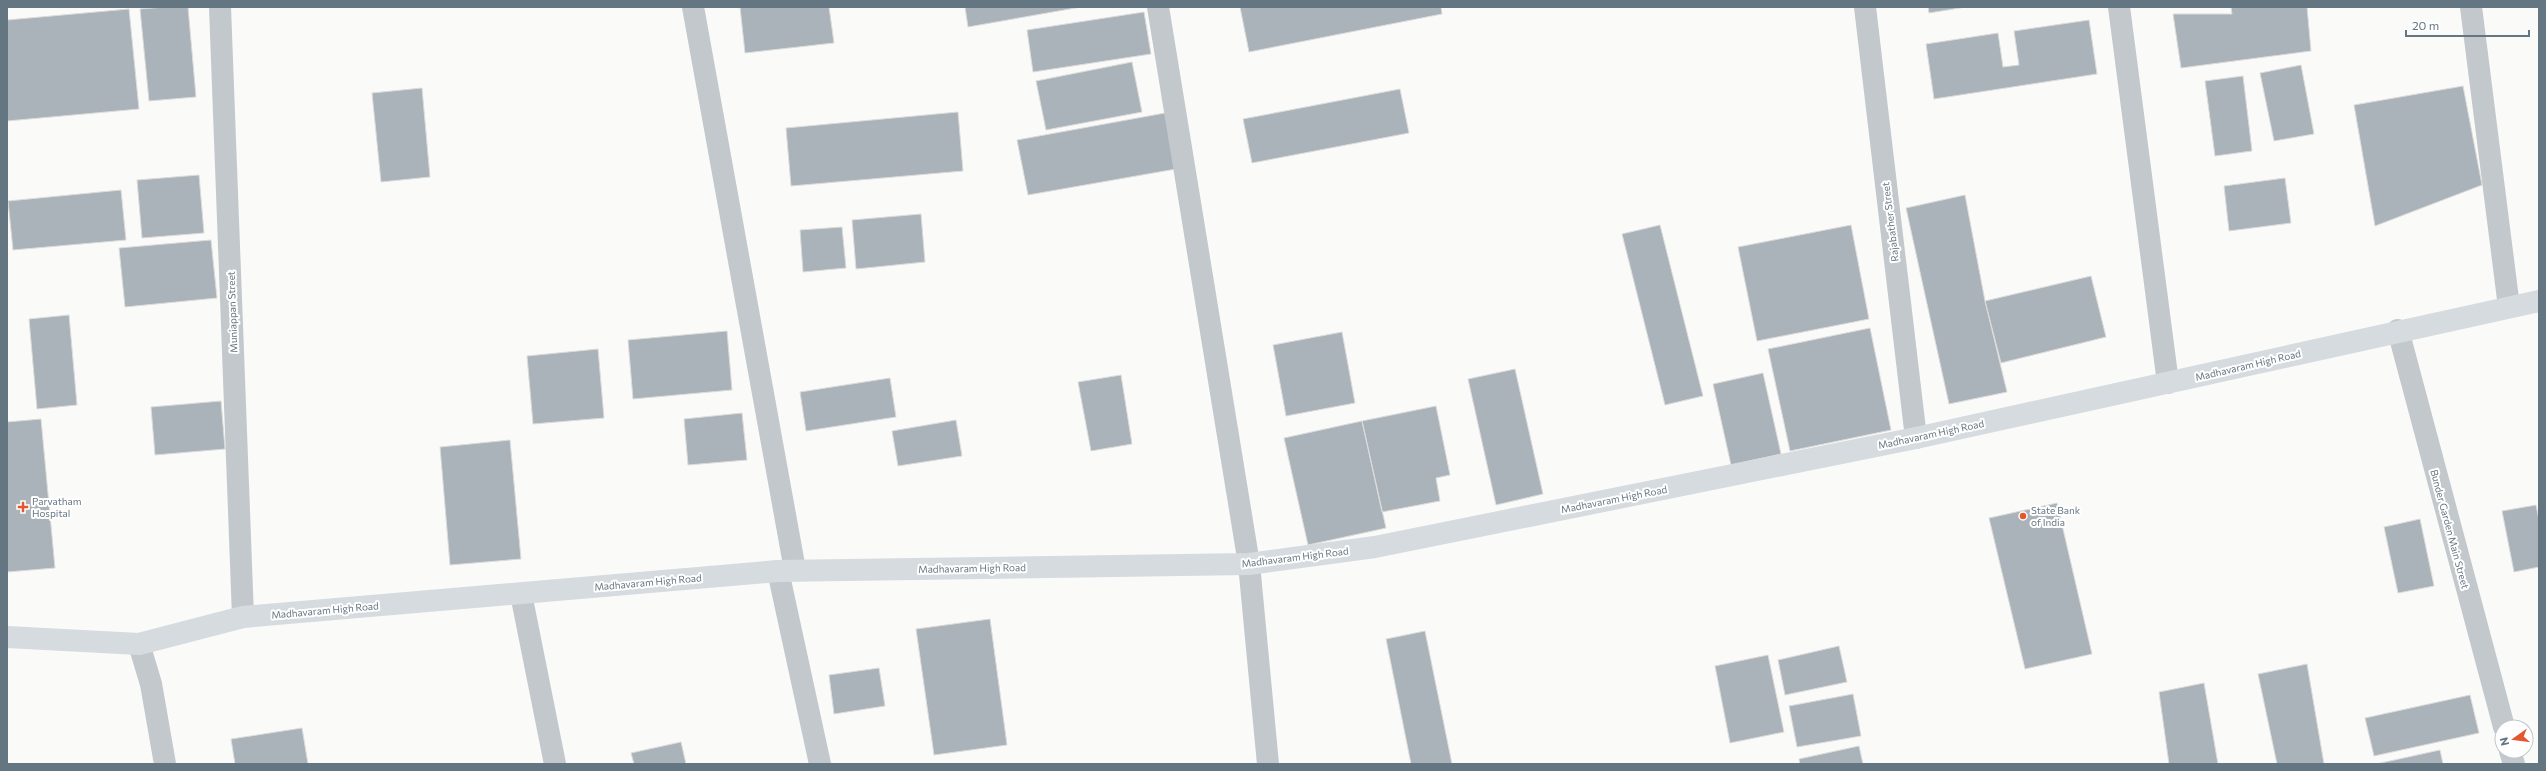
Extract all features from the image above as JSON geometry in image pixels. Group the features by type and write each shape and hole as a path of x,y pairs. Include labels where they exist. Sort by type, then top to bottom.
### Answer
{"main road":[{"name":"Madhavaram High Road","path":"7,636 138,644 243,616 521,594 787,570 1249,564 1375,547 1916,438 2168,383 2398,330 2539,301"}],"street":[{"name":"Muniappan Street","path":"220,7 243,616"},
{"path":"693,7 820,764"},
{"path":"1158,7 1249,564 1268,764"},
{"name":"Rajabather Street","path":"1865,7 1916,438"},
{"path":"2119,7 2168,383"},
{"path":"2472,7 2509,307"},
{"name":"Bunder Garden Main Street","path":"2398,330 2502,719"},
{"path":"521,594 555,764"},
{"path":"138,644 151,684 165,764"}],"building":[{"path":"188,7 196,97 149,101 140,9"},
{"path":"740,7 829,7 834,43 745,53"},
{"path":"965,7 1081,7 968,27"},
{"path":"1240,7 1441,7 1442,14 1249,52"},
{"path":"1928,7 1966,7 1929,13"},
{"path":"2231,7 2307,7 2311,51 2181,68 2173,14 2232,14"},
{"path":"129,9 139,109 7,121 7,20"},
{"path":"1144,12 1151,54 1033,72 1027,30"},
{"path":"2089,20 2097,74 1934,99 1926,44 1998,33 2003,67 2019,65 2014,31"},
{"path":"1132,62 1142,112 1046,130 1036,81"},
{"path":"2301,65 2314,134 2274,141 2260,73"},
{"path":"2243,76 2252,151 2215,156 2205,81"},
{"path":"2463,86 2482,185 2375,226 2354,105"},
{"path":"422,88 430,177 381,182 372,93"},
{"path":"1400,89 1409,133 1252,163 1243,119"},
{"path":"958,112 963,171 791,186 786,128"},
{"path":"1165,113 1176,169 1028,195 1017,140"},
{"path":"199,175 204,233 142,238 137,180"},
{"path":"2285,178 2291,223 2229,231 2224,186"},
{"path":"121,190 126,240 13,250 8,201"},
{"path":"1965,195 1985,301 2007,392 1949,404 1906,208"},
{"path":"921,214 925,262 856,269 852,220"},
{"path":"1660,225 1703,396 1665,405 1622,234"},
{"path":"1851,225 1869,319 1757,341 1738,247"},
{"path":"842,227 846,268 803,272 800,230"},
{"path":"211,240 217,298 125,307 119,248"},
{"path":"2091,276 2106,337 2001,363 1985,301"},
{"path":"69,315 77,405 37,409 29,319"},
{"path":"1870,328 1891,430 1790,451 1768,349"},
{"path":"727,331 732,390 633,399 628,340"},
{"path":"1342,332 1355,403 1286,416 1273,345"},
{"path":"598,349 604,418 533,424 527,356"},
{"path":"1515,369 1543,494 1496,505 1468,379"},
{"path":"1763,373 1781,454 1731,465 1713,384"},
{"path":"1121,375 1132,444 1091,451 1078,382"},
{"path":"890,378 896,417 806,431 800,392"},
{"path":"221,401 225,449 155,455 151,407"},
{"path":"1436,406 1450,475 1436,478 1440,501 1382,512 1362,421"},
{"path":"742,413 747,460 688,465 684,419"},
{"path":"41,419 55,568 7,572 7,422"},
{"path":"956,420 962,456 898,466 892,431"},
{"path":"1362,421 1386,528 1308,545 1284,438"},
{"path":"510,440 521,559 450,565 440,447"},
{"path":"2057,503 2092,654 2025,669 1989,518"},
{"path":"2536,505 2539,520 2539,567 2514,572 2502,511"},
{"path":"2420,519 2434,586 2398,593 2384,527"},
{"path":"990,619 1007,745 934,755 916,629"},
{"path":"1425,631 1452,764 1411,764 1386,639"},
{"path":"1839,646 1847,682 1785,695 1778,660"},
{"path":"1768,655 1784,732 1730,743 1715,666"},
{"path":"2307,664 2324,764 2277,764 2258,674"},
{"path":"879,668 885,706 834,714 829,675"},
{"path":"2204,683 2218,764 2169,764 2159,692"},
{"path":"1853,694 1861,736 1797,747 1789,706"},
{"path":"2470,695 2479,733 2374,756 2365,718"},
{"path":"302,728 308,764 235,764 231,739"},
{"path":"681,742 686,764 634,764 631,753"},
{"path":"1859,746 1863,764 1800,764 1799,759"},
{"path":"2440,750 2443,764 2376,764"}],"place":[{"name":"Parvatham Hospital","path":"23,507"},
{"name":"State Bank of India","path":"2023,516"}]}
